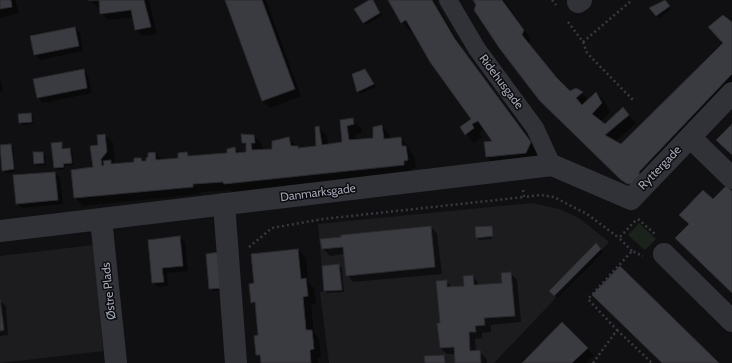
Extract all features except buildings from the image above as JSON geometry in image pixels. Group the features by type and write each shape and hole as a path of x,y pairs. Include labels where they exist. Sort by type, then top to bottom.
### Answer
{"street":[{"name":"Ridehusgade","path":"448,0 477,49 535,128 552,165"},
{"name":"Ryttergade","path":"634,209 690,137 732,93"},
{"name":"Ryttergade","path":"690,137 732,178"},
{"name":"Danmarksgade","path":"0,232 552,165"},
{"path":"552,165 634,209"},
{"path":"224,204 236,363"},
{"name":"Østre Plads","path":"101,219 116,363"},
{"path":"664,254 732,321"}],"path":[{"path":"632,0 583,42 587,53 634,101"},
{"path":"521,169 524,197"},
{"path":"228,250 246,249 272,228 323,219 541,195 554,197 587,214 619,238 632,251 645,257 664,254 657,237 634,209 619,238"},
{"path":"632,251 588,298 617,330 652,363"},
{"path":"593,363 617,330"}],"shaded area":[{"path":"532,203 559,209 579,218 609,242 494,363 329,363 320,292 324,291 318,224"},
{"path":"639,223 656,239 645,250 628,235"},
{"path":"94,245 103,351 0,363 0,256"}]}
